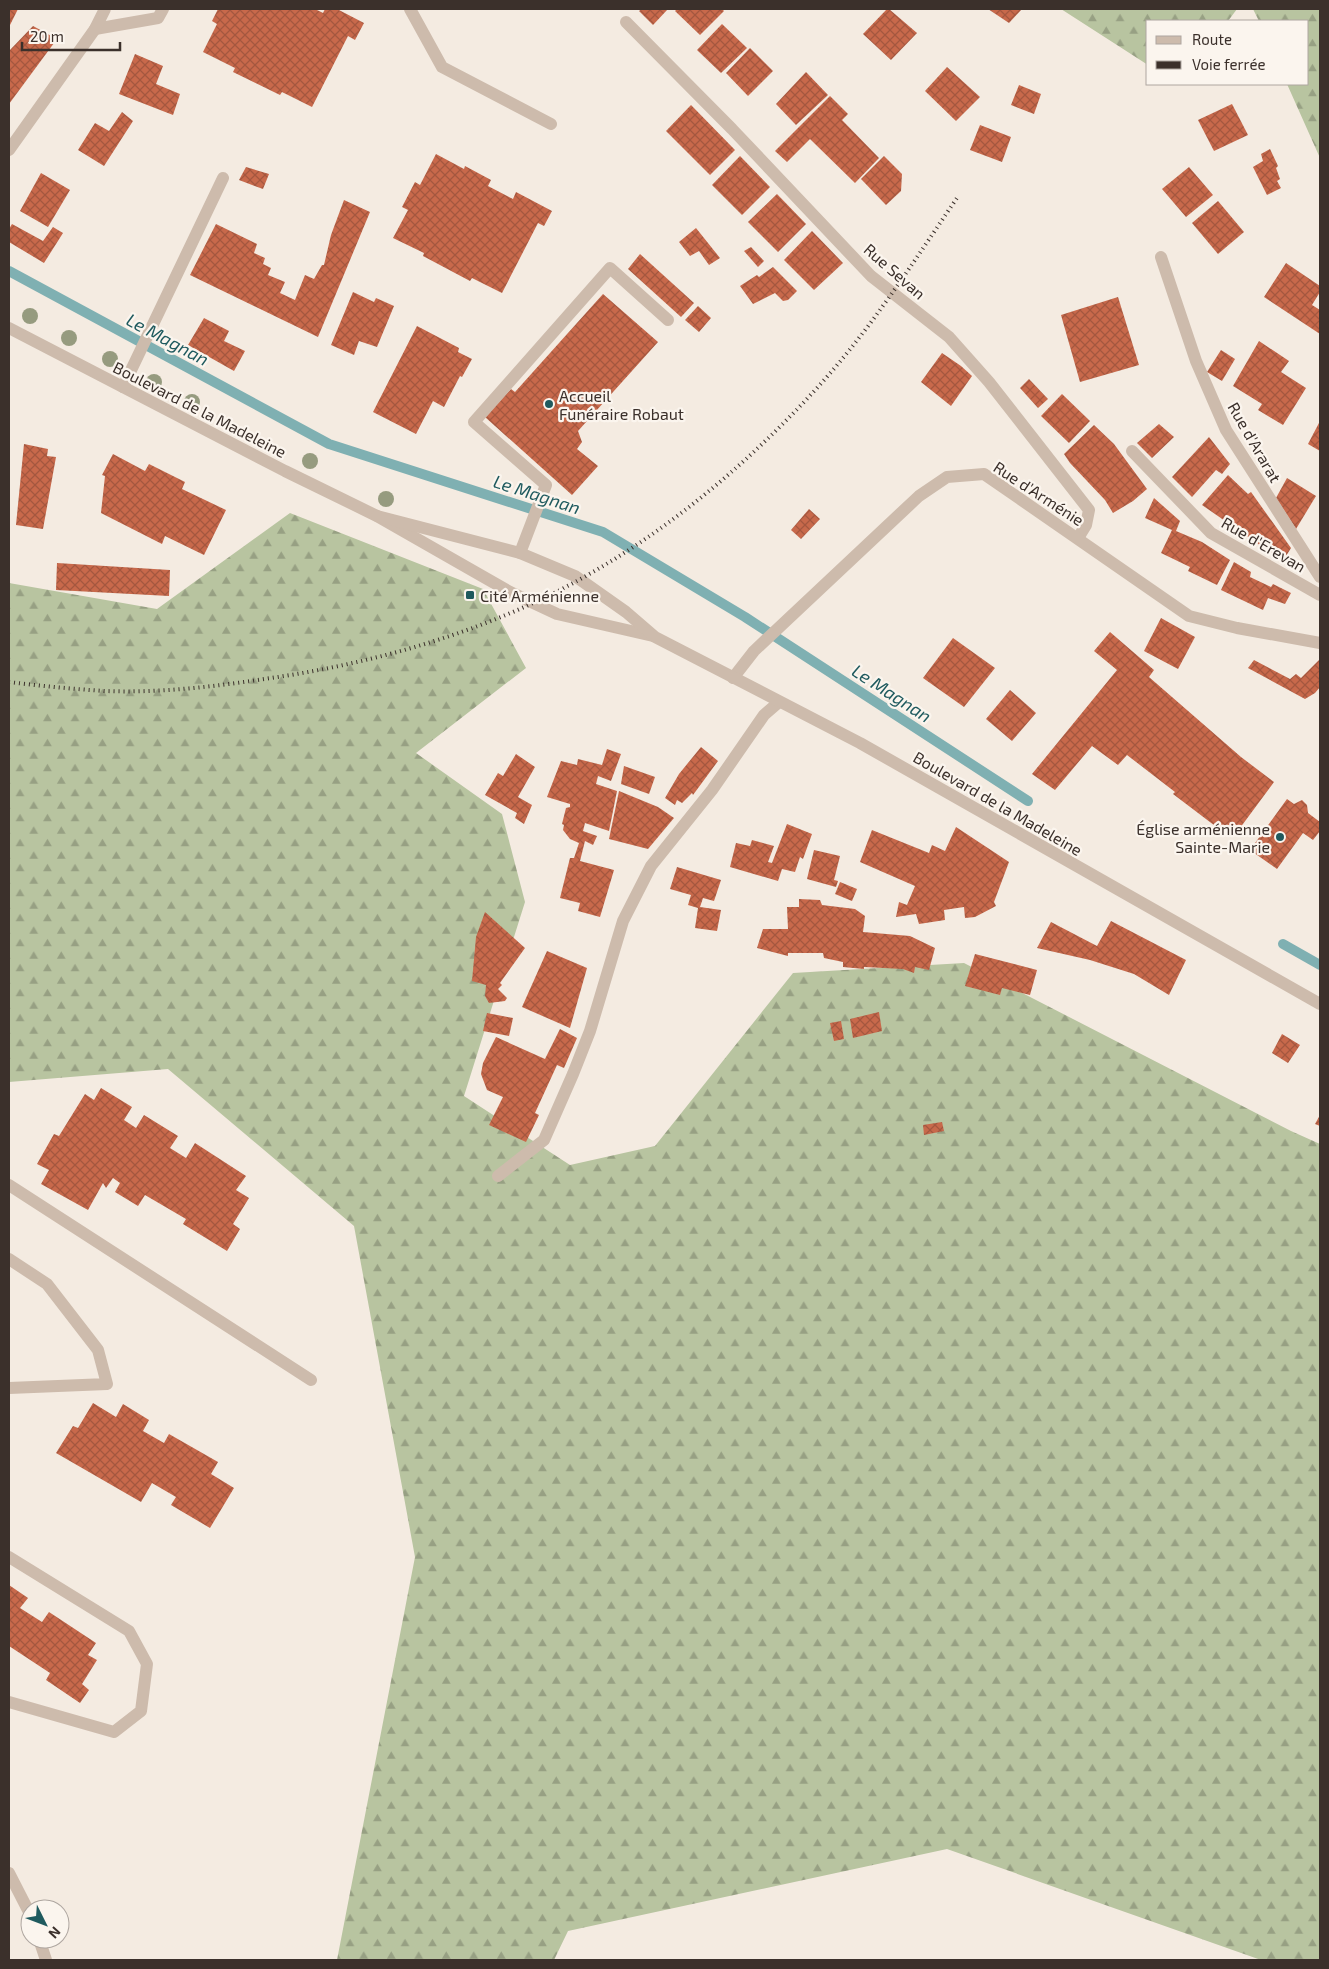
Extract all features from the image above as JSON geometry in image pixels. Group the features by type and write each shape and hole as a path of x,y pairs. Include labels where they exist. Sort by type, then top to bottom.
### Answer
{"street":[{"path":"9,150 96,29 105,9"},
{"path":"96,29 158,18 163,9"},
{"path":"410,9 442,67 550,124"},
{"name":"Rue Sevan","path":"626,22 732,128 871,276 949,337 982,374 1089,510 1086,525 1078,538"},
{"path":"123,387 223,178"},
{"name":"Rue d'Ararat","path":"1161,257 1196,361 1226,430 1320,577"},
{"path":"520,553 546,486 474,422 610,268 668,320"},
{"name":"Boulevard de la Madeleine","path":"9,328 285,471 377,516 510,592 557,614 655,637"},
{"name":"Rue d'Erevan","path":"1132,451 1211,533 1320,595"},
{"name":"Rue d'Arménie","path":"734,678 754,651 919,496 947,477 984,474 1189,616 1237,628 1320,643"},
{"name":"Boulevard de la Madeleine","path":"377,516 520,553 575,576 626,612 655,637 860,743 1320,1004"},
{"path":"498,1176 544,1140 590,1031 623,921 651,866 712,790 764,715 779,702"},
{"path":"9,1185 311,1380"},
{"path":"9,1259 47,1284 98,1350 107,1384 9,1388"},
{"path":"9,1557 129,1631 147,1664 141,1711 114,1732 9,1702"},
{"path":"9,1873 22,1899"}],"green space":[{"path":"1061,9 1237,9 1229,20 1146,20 1146,64"},
{"path":"1253,9 1320,9 1320,158 1287,85 1309,85 1309,20 1258,20"},
{"path":"290,513 483,589 526,668 416,753 502,814 525,902 464,1096 570,1165 655,1146 793,973 964,963 1291,1131 1320,1144 1320,1960 1261,1960 947,1849 568,1931 554,1960 337,1960 415,1557 354,1226 168,1069 9,1082 9,583 157,609"}],"building":[{"path":"9,9 18,9 9,27"},
{"path":"218,9 315,9 323,13 325,9 337,9 364,23 355,40 348,36 312,107 282,92 280,95 233,72 235,68 203,52 217,24 212,21"},
{"path":"642,9 668,9 653,25 639,11"},
{"path":"677,9 722,9 724,11 700,35 675,11"},
{"path":"887,9 917,33 891,60 863,34"},
{"path":"988,9 1022,9 1009,23"},
{"path":"722,24 747,48 721,73 697,50"},
{"path":"33,26 57,39 9,104 9,51"},
{"path":"750,48 773,71 748,96 726,73"},
{"path":"135,54 163,66 156,84 180,94 173,115 119,94"},
{"path":"947,67 980,97 956,121 925,91"},
{"path":"806,72 828,95 796,125 776,104"},
{"path":"1019,85 1041,94 1034,114 1011,105"},
{"path":"830,96 848,114 842,120 879,158 855,183 810,139 787,162 775,151"},
{"path":"1232,104 1248,135 1214,151 1198,120"},
{"path":"691,105 735,150 710,175 666,131"},
{"path":"122,112 133,121 104,166 78,150 95,123 109,131"},
{"path":"980,125 1011,137 1002,162 970,150"},
{"path":"1270,149 1278,166 1276,168 1280,179 1277,181 1281,188 1267,195 1253,167 1263,161 1261,154"},
{"path":"436,154 464,169 465,166 491,180 488,186 513,199 516,192 552,211 544,226 538,223 502,293 472,278 470,281 423,256 424,253 393,238 408,210 402,207 415,182 420,185"},
{"path":"740,156 770,187 742,215 712,185"},
{"path":"884,156 902,174 901,191 886,205 861,179"},
{"path":"246,167 269,174 263,189 239,180"},
{"path":"1189,167 1213,195 1186,217 1162,189"},
{"path":"41,173 70,190 48,227 20,211"},
{"path":"777,194 806,224 778,252 748,222"},
{"path":"344,200 370,212 318,337 190,275 216,224 257,244 254,253 265,258 263,264 271,268 268,275 285,282 280,293 295,300 305,275 314,279 322,265 324,265 331,235"},
{"path":"1218,201 1244,232 1218,254 1192,223"},
{"path":"12,224 43,241 53,227 63,233 44,263 9,242 9,229"},
{"path":"696,228 720,258 709,265 699,251 690,256 679,242"},
{"path":"812,231 843,263 814,290 784,260"},
{"path":"751,247 764,261 758,267 744,251"},
{"path":"640,254 694,303 681,317 628,269"},
{"path":"1286,263 1320,286 1320,292 1312,305 1320,310 1320,334 1264,297"},
{"path":"773,267 797,291 788,300 783,301 775,293 753,304 740,286 757,275 759,277"},
{"path":"353,292 374,302 376,298 394,306 377,347 359,341 354,355 331,345"},
{"name":"Accueil Funéraire Robaut","path":"603,294 658,342 578,431 582,442 577,449 598,466 572,495 485,417 511,389 515,392"},
{"path":"1118,297 1139,365 1080,382 1061,315"},
{"path":"698,306 711,318 699,332 685,320"},
{"path":"204,318 229,331 224,341 245,351 234,371 188,345"},
{"path":"417,326 459,348 458,352 472,359 462,377 460,376 444,407 433,401 416,434 373,412"},
{"path":"1259,341 1289,361 1281,372 1306,388 1283,425 1258,410 1262,404 1233,386"},
{"path":"1221,350 1235,359 1222,381 1207,372"},
{"path":"942,353 972,376 951,406 921,382"},
{"path":"1029,379 1048,399 1038,408 1020,388"},
{"path":"1062,394 1090,421 1069,443 1041,416"},
{"path":"1320,421 1320,451 1308,444"},
{"path":"1159,424 1174,437 1152,458 1137,443"},
{"path":"1094,425 1114,444 1147,489 1133,501 1113,513 1105,500 1070,463 1064,454"},
{"path":"1209,437 1230,464 1222,474 1216,470 1192,497 1172,477"},
{"path":"24,444 48,449 47,456 56,457 43,529 16,525"},
{"path":"113,454 145,471 149,464 185,482 182,489 226,510 204,555 165,536 162,544 101,513 105,476 102,475"},
{"path":"1228,475 1248,494 1251,492 1291,548 1283,561 1202,505"},
{"path":"1287,478 1316,496 1296,529 1276,498"},
{"path":"1154,498 1180,521 1176,531 1202,542 1230,560 1217,585 1188,571 1190,567 1161,553 1172,530 1145,518"},
{"path":"809,509 820,519 801,539 791,530"},
{"path":"1234,562 1251,572 1250,577 1271,587 1273,584 1291,593 1285,604 1268,598 1263,610 1221,590"},
{"path":"57,563 170,570 169,596 56,590"},
{"path":"1161,618 1195,637 1178,669 1144,651"},
{"path":"1110,632 1154,670 1149,677 1241,757 1274,782 1240,828 1235,824 1227,835 1173,794 1175,792 1127,755 1118,765 1092,746 1055,790 1032,774 1117,670 1094,651"},
{"path":"953,638 995,668 964,707 923,678"},
{"path":"1320,659 1320,687 1315,693 1305,699 1248,668 1254,660 1290,679 1296,674 1301,678"},
{"path":"1010,690 1036,713 1012,741 986,719"},
{"path":"701,747 718,761 693,795 692,793 682,803 677,800 675,805 665,798 679,774"},
{"path":"607,749 621,754 611,781 598,776 596,784 617,791 609,831 585,823 583,831 597,836 593,845 585,841 580,861 614,870 600,917 578,911 580,903 560,898 570,858 574,858 579,843 570,839 563,830 564,825 562,824 566,808 570,807 570,804 547,797 561,761 577,765 578,759 602,765"},
{"path":"516,754 535,767 518,797 532,805 524,824 515,818 517,813 485,795 498,773 503,776"},
{"path":"624,766 655,777 649,794 621,784"},
{"path":"619,791 658,807 674,818 648,849 609,839"},
{"name":"Église arménienne Sainte-Marie","path":"1287,799 1294,804 1302,800 1307,805 1308,813 1320,822 1320,831 1313,840 1303,833 1277,869 1250,850"},
{"path":"787,824 812,834 803,859 800,857 795,872 782,869 778,881 730,867 736,843 750,846 752,840 774,846 768,862 772,863"},
{"path":"956,827 1009,862 994,902 996,906 975,917 965,918 964,907 944,910 945,920 919,924 916,914 896,917 899,902 907,905 915,886 860,862 872,830 929,853 932,845 945,851"},
{"path":"814,850 840,856 834,880 838,881 836,887 807,879"},
{"path":"677,867 721,880 714,901 703,898 700,907 721,910 717,931 695,928 698,908 688,905 691,895 670,889"},
{"path":"840,882 857,889 852,901 835,894"},
{"path":"799,899 820,900 822,905 855,909 865,916 863,932 910,936 935,948 929,970 915,967 914,973 903,969 843,967 843,962 824,958 823,953 788,953 788,956 757,948 763,929 788,929 787,907 799,907"},
{"path":"485,912 525,948 500,983 502,985 498,989 507,998 505,1001 489,1003 485,996 486,985 472,981 476,937"},
{"path":"1111,921 1186,960 1169,995 1134,974 1090,960 1037,948 1051,922 1097,946"},
{"path":"547,951 587,968 570,1028 522,1007"},
{"path":"975,954 1037,970 1030,995 1002,988 1000,995 965,986"},
{"path":"879,1012 882,1031 853,1038 850,1019"},
{"path":"487,1013 513,1018 509,1036 483,1031"},
{"path":"841,1021 844,1039 834,1041 830,1023"},
{"path":"560,1029 577,1038 564,1068 557,1065 535,1113 539,1115 526,1142 489,1125 503,1097 487,1090 481,1074 483,1063 496,1037 545,1059"},
{"path":"1282,1034 1300,1045 1288,1063 1272,1053"},
{"path":"101,1088 132,1107 124,1120 136,1128 144,1115 178,1136 170,1148 186,1158 195,1143 246,1176 236,1190 249,1198 233,1224 240,1229 227,1251 183,1224 186,1219 145,1195 138,1206 115,1192 120,1183 113,1178 106,1188 103,1183 88,1210 41,1184 49,1170 37,1164 54,1134 59,1136 85,1094 94,1100"},
{"path":"1320,1115 1320,1126 1315,1124"},
{"path":"942,1122 944,1131 924,1135 923,1125"},
{"path":"93,1403 116,1417 123,1404 149,1420 143,1431 164,1443 169,1434 218,1462 211,1474 234,1488 210,1528 171,1505 176,1497 152,1483 141,1502 56,1453 73,1426 78,1428"},
{"path":"9,1585 28,1598 20,1608 42,1622 49,1612 96,1643 88,1655 97,1660 82,1684 89,1690 80,1703 46,1680 50,1673 9,1646"}],"waterway":[{"name":"Le Magnan","path":"9,271 329,444 603,532 745,617 1028,801"},
{"name":"Le Magnan","path":"1283,944 1320,965"}],"railway":[{"path":"9,682 93,690 145,691 205,687 302,673 340,666 415,647 488,622 558,591 629,550 664,526 728,475 789,418 856,342 959,195"}],"place":[{"name":"Accueil Funéraire Robaut","path":"549,404"},
{"name":"Cité Arménienne","path":"470,595"},
{"name":"Église arménienne Sainte-Marie","path":"1280,837"}]}
